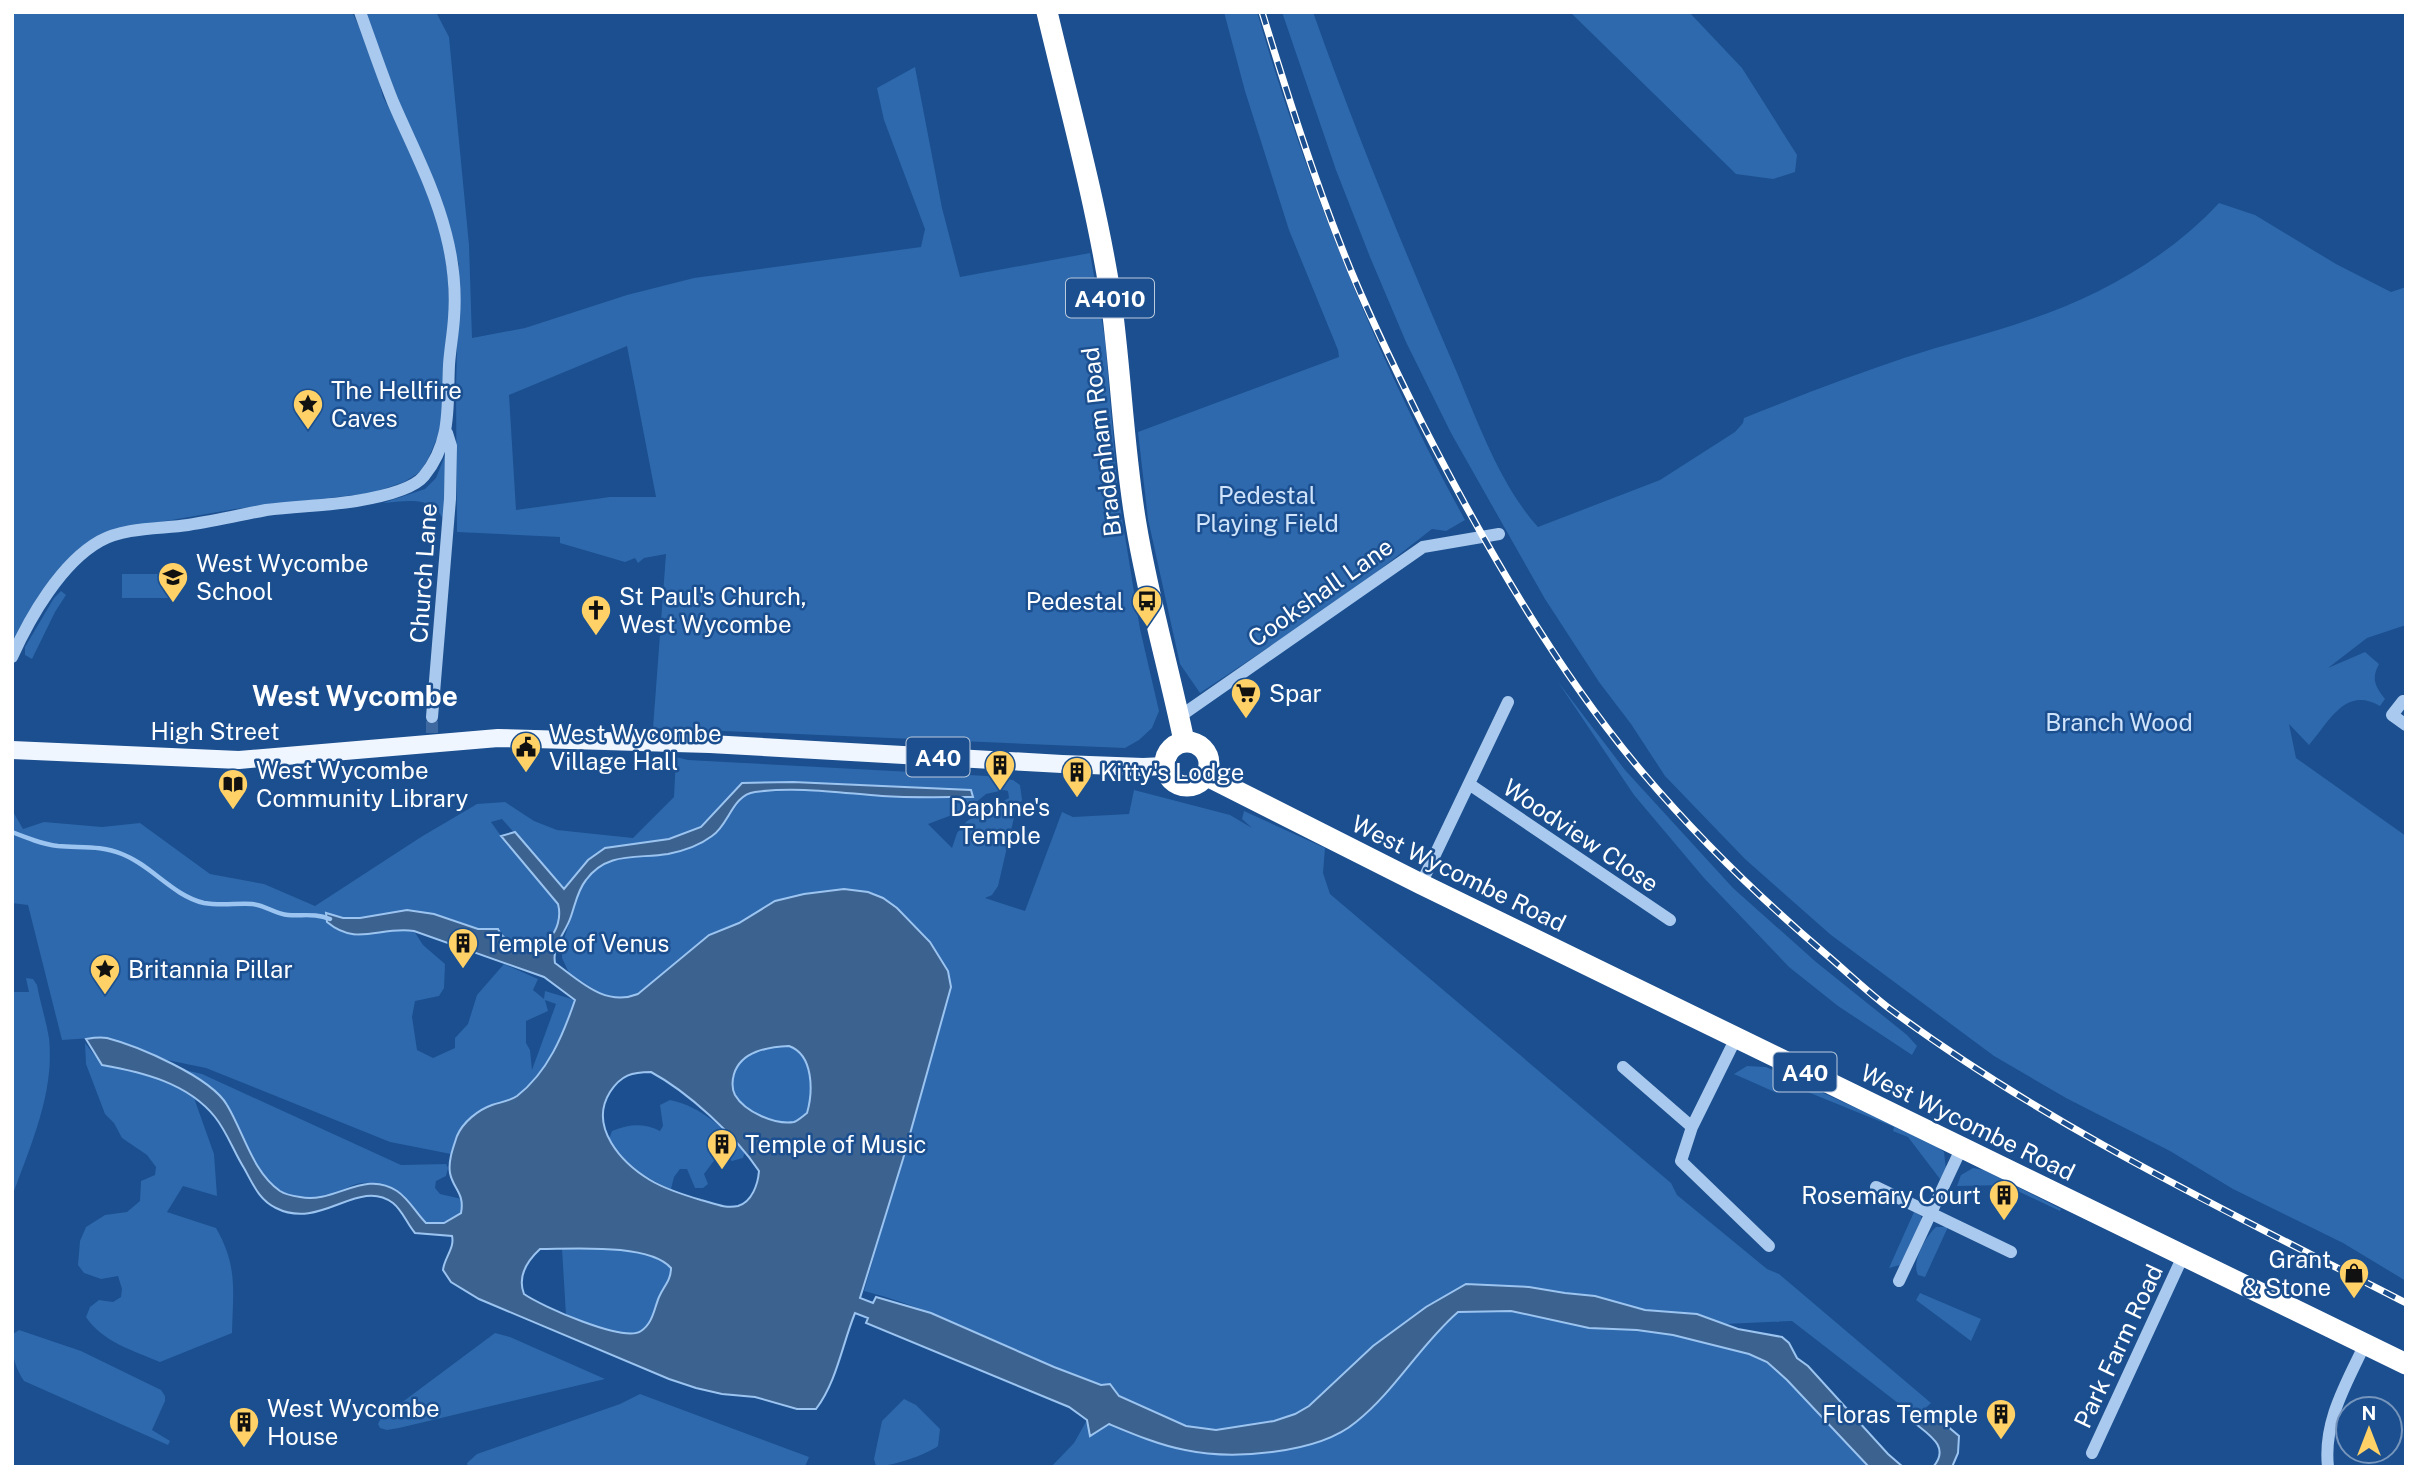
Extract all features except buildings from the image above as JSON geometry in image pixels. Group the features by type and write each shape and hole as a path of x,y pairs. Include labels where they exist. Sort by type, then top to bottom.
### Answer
{"highway":[{"name":"Bradenham Road","path":"1047,12 1102,250 1111,304 1126,461 1135,522 1147,588 1184,741"},
{"path":"1184,741 1198,743 1204,748 1210,764 1206,776 1193,786 1185,786 1170,778 1165,765 1170,749 1184,741"},
{"name":"West Wycombe Road","path":"1206,776 1961,1149 2406,1364"}],"main road":[{"name":"High Street","path":"12,750 239,760 432,738 498,738 710,744 1062,764 1143,767 1165,765"}],"street":[{"name":"Church Lane","path":"360,12 393,102 426,172 446,235 454,274 455,316 449,360 447,433 451,446 450,499 432,718"},
{"path":"12,657 33,615 76,558 103,539 268,510 365,500 393,493 423,479 447,433"},
{"name":"Cookshall Lane","path":"1179,717 1423,547 1499,534"},
{"path":"2403,701 2392,715 2406,725"},
{"path":"1421,884 1508,702"},
{"name":"Woodview Close","path":"1469,784 1670,920"},
{"path":"1736,1038 1692,1126 1681,1160 1769,1246"},
{"path":"1623,1067 1692,1126"},
{"path":"1899,1280 1961,1149"},
{"path":"1876,1187 2011,1252"},
{"name":"Park Farm Road","path":"2092,1453 2183,1256"},
{"path":"2328,1467 2326,1454 2332,1414 2365,1344"}],"green space":[{"path":"12,12 352,12 371,51 383,97 413,154 441,232 448,275 449,316 441,429 420,472 404,482 372,493 235,509 120,529 96,538 12,651"},
{"path":"363,12 436,12 449,37 469,245 472,338 525,328 627,295 694,278 921,247 925,229 884,120 877,88 915,67 942,208 960,277 1090,253 1105,339 1118,493 1140,629 1159,711 1152,728 1125,748 653,728 666,554 644,558 638,563 635,558 625,562 560,543 560,537 457,532 459,265 448,226","holes":["627,346 656,497 610,497 516,510 509,395"]},
{"name":"Pedestal Playing Field","path":"1224,12 1257,12 1298,142 1348,272 1403,399 1465,520 1446,531 1432,529 1350,593 1200,693 1180,664 1148,519 1138,432 1339,357 1289,230 1245,91"},
{"name":"Branch Wood","path":"1282,12 1313,12 1381,191 1481,430 1512,492 1538,527 1660,480 1735,432 1744,418 1884,365 2057,310 2082,299 2156,257 2199,223 2219,203 2255,215 2336,264 2391,292 2406,287 2406,625 2367,638 2328,668 2365,652 2379,664 2375,682 2385,699 2380,706 2368,701 2348,703 2331,717 2309,745 2289,724 2296,758 2406,836 2406,1281 2343,1243 2233,1189 2170,1151 2066,1098 1994,1056 1831,935 1745,859 1665,776 1545,599 1451,433 1406,342 1370,257 1336,170"},
{"path":"1570,12 1689,12 1742,68 1797,155 1795,172 1773,179 1736,174"},
{"path":"446,453 446,524 437,510 424,503 383,503 425,489 436,478"},
{"path":"122,574 169,574 169,598 122,598"},
{"path":"61,591 66,595 32,659 25,655 25,647 54,598"},
{"path":"1558,682 1625,770 1733,888 1816,962 1907,1035 1917,1046 1912,1055 1838,1006 1789,967 1704,878 1634,795"},
{"path":"676,757 688,760 987,776 1013,780 1020,785 1022,800 1016,809 998,886 992,895 985,898 1025,911 1062,812 1073,817 1129,814 1134,790 1230,815 1252,828 1242,819 1244,811 1325,848 1323,873 1330,894 1671,1183 1677,1195 1767,1269 1779,1274 1931,1403 1916,1417 1792,1321 1724,1324 1697,1314 1645,1310 1611,1300 1529,1287 1466,1284 1426,1307 1373,1346 1309,1406 1273,1421 1216,1430 1186,1426 1119,1396 1110,1385 1079,1379 945,1319 864,1291 915,1115 930,942 897,908 868,892 844,889 804,894 775,901 739,923 709,935 638,994 620,999 606,997 569,973 562,958 562,945 580,890 597,867 612,859 665,854 694,846 715,835 745,794 804,790 885,796 972,797 971,790 832,783 742,783 701,827 669,839 605,849 588,860 564,889 502,819 491,822 558,903 558,922 554,931 549,939 533,947 514,943 498,929 478,929 434,914 407,910 360,918 343,918 327,913 356,936 397,929 414,931 423,945 445,964 444,988 439,996 415,1001 412,1017 417,1050 433,1058 455,1048 455,1038 468,1024 477,995 504,964 538,979 533,990 544,999 545,991 575,1000 553,1053 537,1077 516,1097 483,1110 471,1120 461,1132 451,1154 390,1142 206,1068 162,1059 105,1037 62,1040 28,905 12,903 12,810 23,829 44,822 102,827 140,823 210,874 264,884 315,906 477,804 505,802 534,821 557,830 633,838 674,797","holes":["1008,791 1009,798 967,821 957,833 952,848 928,824 968,809 986,794","545,1000 556,1004 532,1070 530,1050 526,1043 526,1021 548,1011"]},
{"path":"26,978 33,979 37,985 49,1038 50,1059 40,1119 12,1197 12,992 29,992"},
{"path":"85,1043 102,1065 133,1070 167,1082 169,1077 185,1070 202,1074 401,1165 446,1164 446,1176 436,1181 435,1188 440,1194 462,1199 461,1213 444,1223 426,1223 378,1183 356,1184 320,1198 299,1198 282,1191 268,1180 258,1165 222,1097 194,1098 214,1154 217,1196 183,1186 167,1212 216,1228 228,1255 233,1279 232,1333 160,1362 129,1349 100,1333 86,1317 90,1307 99,1300 113,1302 121,1297 122,1289 118,1276 101,1279 84,1273 78,1265 80,1241 86,1227 105,1215 127,1212 140,1201 141,1181 155,1175 156,1167 147,1155 122,1138 114,1123 105,1114 86,1064"},
{"path":"789,1046 803,1058 810,1085 807,1113 794,1122 778,1121 753,1112 740,1101 733,1090 734,1074 749,1055 764,1049"},
{"path":"1747,1066 1766,1067 1931,1142 1944,1152 1946,1170 1940,1179 1908,1137 1893,1131 1894,1127 1783,1082 1777,1093 1734,1074"},
{"path":"670,1100 702,1113 745,1151 743,1158 732,1161 719,1154 704,1174 708,1184 703,1188 695,1188 687,1169 680,1169 674,1177 671,1189 661,1185 629,1162 609,1139 612,1131 631,1126 660,1131 663,1126 660,1105"},
{"path":"1973,1168 1984,1170 2061,1209 2060,1211 2005,1185 1957,1186 1961,1175"},
{"path":"1914,1212 1921,1216 1922,1223 1900,1265 1889,1268"},
{"path":"1936,1227 1948,1227 1925,1277 1918,1275 1918,1256"},
{"path":"562,1249 635,1251 661,1260 671,1268 669,1280 649,1324 641,1331 620,1334 566,1315"},
{"path":"1920,1293 1981,1319 1971,1341 1916,1300"},
{"path":"1511,1311 1589,1328 1673,1335 1749,1354 1767,1362 1787,1380 1869,1467 1051,1467 1074,1443 1087,1420 1108,1424 1181,1450 1202,1454 1249,1454 1289,1449 1354,1424 1388,1389 1441,1326 1458,1312"},
{"path":"19,1330 81,1351 161,1390 165,1401 152,1430 170,1441 168,1445 24,1381 13,1353 13,1334"},
{"path":"495,1333 605,1379 399,1428 380,1428 378,1424 381,1418"},
{"path":"640,1394 809,1457 805,1467 468,1467 467,1463 477,1454 620,1404"},
{"path":"904,1399 916,1405 940,1429 938,1446 908,1460 876,1466 874,1459 882,1421"}],"shaded area":[{"path":"793,782 971,790 973,797 893,797 803,790 771,790 747,794 736,804 718,831 702,842 668,854 613,860 594,871 578,894 570,919 557,945 555,963 604,995 626,997 638,994 709,935 739,923 775,901 844,889 868,892 883,898 897,908 930,942 948,971 951,987 903,1159 860,1298 873,1303 876,1297 931,1313 1054,1367 1101,1385 1110,1384 1119,1396 1186,1426 1216,1430 1274,1421 1309,1406 1373,1346 1426,1307 1466,1284 1529,1287 1595,1296 1645,1310 1697,1314 1738,1329 1782,1337 1789,1343 1797,1358 1808,1366 1903,1467 1869,1467 1787,1380 1767,1362 1749,1354 1673,1335 1589,1328 1511,1311 1458,1312 1383,1396 1356,1422 1340,1433 1320,1441 1274,1452 1226,1454 1185,1450 1109,1424 1090,1436 1087,1420 1069,1407 866,1323 868,1318 855,1313 834,1375 816,1409 797,1409 755,1397 696,1388 479,1299 451,1282 443,1270 452,1245 452,1236 415,1233 396,1206 380,1197 352,1199 308,1213 293,1213 270,1205 257,1191 223,1129 204,1105 178,1087 163,1081 102,1065 86,1039 107,1038 137,1048 173,1064 219,1094 262,1173 282,1192 313,1198 361,1185 385,1185 401,1194 426,1223 444,1223 461,1213 460,1196 451,1178 450,1168 457,1136 467,1121 481,1110 517,1096 537,1076 560,1039 575,1000 544,977 414,931 358,935 348,933 327,922 326,913 343,918 360,918 407,910 434,914 478,929 498,929 503,936 524,947 542,945 549,939 558,923 558,904 501,836 515,832 564,889 588,860 605,848 669,839 701,827 742,783","holes":["789,1046 803,1057 811,1085 807,1113 794,1122 778,1121 753,1112 740,1101 733,1090 734,1074 749,1055 764,1049","651,1072 665,1081 695,1103 737,1143 759,1171 756,1187 747,1201 738,1206 724,1206 675,1192 639,1173 619,1154 606,1131 604,1105 618,1082 633,1074","590,1248 628,1251 660,1260 671,1268 671,1272 645,1328 632,1333 618,1332 582,1322 524,1294 523,1275 540,1249"]},
{"path":"1923,1414 1940,1420 1959,1436 1958,1453 1952,1467 1933,1467 1940,1454 1939,1448 1916,1424"}],"waterway":[{"path":"12,832 52,845 114,851 143,865 182,894 204,903 252,904 283,914 314,915 330,919"}],"tunnel":[{"path":"432,717 432,733"}],"railway":[{"path":"1262,12 1290,103 1343,251 1371,317 1422,423 1496,559 1551,648 1580,692 1664,798 1755,891 1803,935 1882,1003 1951,1052 2013,1092 2142,1166 2406,1303"}],"place":[{"name":"The Hellfire Caves","path":"308,431"},
{"name":"West Wycombe School","path":"173,604"},
{"name":"Pedestal","path":"1147,628"},
{"name":"St Paul's Church, West Wycombe","path":"596,637"},
{"name":"Spar","path":"1246,720"},
{"name":"West Wycombe Village Hall","path":"526,774"},
{"name":"Daphne's Temple","path":"1000,792"},
{"name":"Kitty's Lodge","path":"1077,799"},
{"name":"West Wycombe Community Library","path":"233,811"},
{"name":"Temple of Venus","path":"463,970"},
{"name":"Britannia Pillar","path":"105,996"},
{"name":"Temple of Music","path":"722,1171"},
{"name":"Rosemary Court","path":"2004,1222"},
{"name":"Grant & Stone","path":"2354,1300"},
{"name":"Floras Temple","path":"2001,1441"},
{"name":"West Wycombe House","path":"244,1449"}],"district":[{"name":"West Wycombe","path":"355,695"}]}
